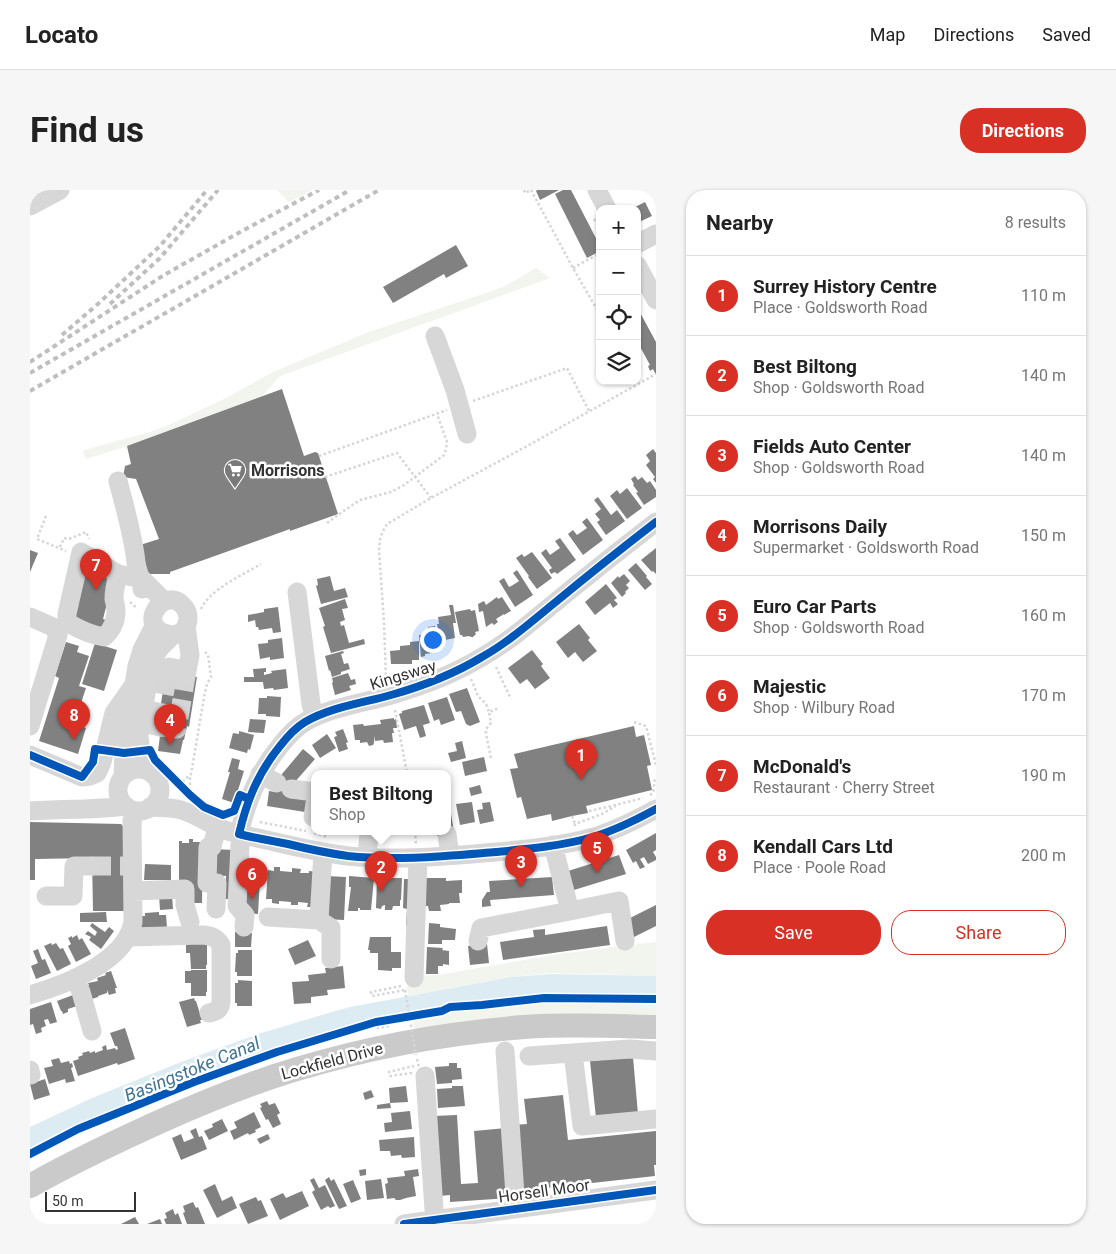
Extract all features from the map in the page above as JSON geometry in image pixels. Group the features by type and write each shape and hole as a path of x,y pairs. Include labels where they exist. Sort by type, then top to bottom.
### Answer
{"main road":[{"name":"Lockfield Drive","path":"30,1186 120,1140 203,1103 296,1069 356,1053 431,1038 517,1028 596,1025 656,1027"}],"street":[{"path":"30,206 60,190"},
{"path":"597,190 605,205"},
{"path":"641,242 656,234"},
{"path":"641,272 656,300"},
{"path":"435,336 455,390 467,434"},
{"path":"118,481 136,552 136,564 142,579 142,592 146,602 157,613 159,631 164,634 180,631"},
{"name":"Kingsway","path":"244,927 245,915 237,906 240,845 248,803 260,774 271,757 291,734 315,717 421,686 483,657 531,622 656,522"},
{"path":"118,574 115,584 115,620 111,630 104,637 97,636 67,622 67,614 80,554 118,574 142,579"},
{"path":"297,592 311,704 315,717"},
{"path":"138,808 119,797 117,790 121,780 133,686 142,650 157,613 175,601 184,607 188,613 188,619 180,631 155,654 151,664 155,724 139,735 145,770"},
{"path":"30,617 53,627 58,635 30,726"},
{"path":"180,631 190,654 185,668"},
{"path":"30,755 82,777 97,773 100,769 114,714 133,686"},
{"path":"30,996 75,978 106,961 128,937 133,922 129,866 132,820 138,808 155,802 160,790 159,783 156,777 145,770 132,770 106,794 80,809"},
{"path":"260,774 284,786 311,791"},
{"path":"159,783 199,817"},
{"path":"30,811 171,808 182,810 218,827 242,835 323,852 367,857 417,852 450,856 574,842 629,824 656,809"},
{"path":"216,909 217,883 207,883 208,847 212,847 218,827"},
{"path":"367,857 369,835"},
{"path":"447,835 450,856"},
{"path":"553,845 570,911"},
{"path":"319,920 323,852"},
{"path":"408,984 417,852"},
{"path":"46,896 73,896 74,866 92,866"},
{"path":"132,890 185,889 185,905 190,922"},
{"path":"478,941 481,928 627,900 626,941"},
{"path":"268,917 319,920 331,928 331,959"},
{"path":"128,937 204,935 218,940 221,945 221,1006 217,1012 210,1013"},
{"path":"75,978 92,1031"},
{"path":"529,1056 630,1049 656,1051"},
{"path":"505,1051 516,1209"},
{"path":"573,1053 582,1126 656,1119"},
{"path":"421,1071 435,1222"},
{"name":"Horsell Moor","path":"404,1224 435,1222 656,1190"}],"path":[{"path":"524,190 525,193 531,190 572,268 596,308"},
{"path":"572,268 596,255"},
{"path":"641,382 656,374"},
{"path":"387,685 379,550 382,532 387,524 634,385"},
{"path":"327,523 360,500 391,492 404,485 444,455 447,442 437,414"},
{"path":"325,477 397,453 431,498"},
{"path":"46,516 37,539 80,554"},
{"path":"200,612 202,606 211,595 261,564"},
{"path":"185,668 208,655 211,677 205,692 190,775 190,795"},
{"path":"467,676 471,679 478,696 486,704 489,712 491,723 486,729 486,734 491,758"},
{"path":"394,706 406,770"},
{"path":"489,712 499,708"},
{"path":"634,722 646,726 656,765"},
{"path":"180,785 190,775"},
{"path":"589,811 649,796 653,793 653,782 656,777"},
{"path":"574,824 602,814 616,805"},
{"path":"572,816 576,829"},
{"path":"415,835 417,852"},
{"path":"408,984 372,996 371,992 408,984"},
{"path":"408,984 416,1055"},
{"path":"376,1022 378,1028"},
{"path":"417,1059 420,1072 390,1076 389,1072 421,1071"}],"shaded area":[{"path":"277,190 313,190 289,202"},
{"path":"536,268 550,278 280,376 262,396 127,446 86,459 84,450 150,432 171,424 226,398 273,372 369,332 495,290"},
{"path":"656,942 656,976 550,973 511,977 408,996 407,986 416,984 418,976 438,975 565,953"},
{"path":"545,1000 656,1003 656,1020 416,1036 412,1017 463,1007"}],"water":[{"name":"Basingstoke Canal","path":"551,974 656,976 656,996 588,995 522,997 456,1004 374,1018 246,1059 157,1093 105,1115 30,1151 30,1127 92,1098 181,1062 258,1034 350,1007 511,977"}],"building":[{"path":"537,190 559,190 540,200"},
{"path":"563,190 571,190 596,238 596,253 587,258 555,194"},
{"path":"645,202 652,216 641,221 641,205 639,205"},
{"path":"456,245 468,266 446,278 444,274 393,303 383,287"},
{"path":"641,314 656,342 656,375 653,369 650,371 648,366 650,365 641,348"},
{"name":"Morrisons","path":"282,389 304,456 315,452 318,453 338,514 290,531 290,529 170,572 170,574 142,574 140,545 159,539 136,479 123,477 125,466 131,464 127,446"},
{"path":"653,449 656,453 656,483 653,479 655,477 646,465 650,461 646,455"},
{"path":"635,476 638,480 642,477 647,483 650,481 656,490 656,497 644,505 636,493 638,492 631,479"},
{"path":"627,488 642,508 627,519 610,496 617,490 620,494"},
{"path":"598,497 611,515 617,510 625,521 606,535 597,522 600,520 595,514 601,509 594,500"},
{"path":"587,518 603,540 583,555 568,534 573,530 577,535 587,528 582,522"},
{"path":"560,538 576,560 557,574 555,572 551,574 549,570 552,568 541,553 546,549 550,555 560,548 555,541"},
{"path":"656,548 656,574 641,560"},
{"path":"30,550 38,553 30,572"},
{"path":"532,552 552,578 537,589 516,558 522,554 524,557"},
{"path":"636,563 652,584 645,590 628,570"},
{"path":"88,568 114,576 103,619 109,621 106,632 72,618"},
{"path":"517,570 533,595 515,607 499,581 504,578 509,587 513,585 519,581 513,573"},
{"path":"624,574 630,581 626,585 629,588 622,597 611,583 618,576 619,578"},
{"path":"330,576 334,591 345,588 348,597 321,604 316,586 318,585 317,579"},
{"path":"606,584 617,598 614,600 618,604 613,608 610,603 595,615 585,602"},
{"path":"497,597 498,599 502,597 511,611 496,619 498,622 494,625 492,623 486,627 483,611 479,612 478,604 484,601 486,605"},
{"path":"345,599 348,608 342,609 345,620 340,622 341,626 344,625 349,643 364,639 365,644 331,653 319,608"},
{"path":"449,605 453,605 456,623 453,623 455,638 440,641 437,624 439,624 438,617 451,615"},
{"path":"278,607 281,632 273,633 272,628 259,630 256,627 255,620 248,622 248,615 264,612 264,609"},
{"path":"470,609 471,611 475,610 479,631 475,632 476,634 473,637 463,637 460,635 455,612"},
{"path":"579,624 597,651 583,662 575,652 568,658 556,642"},
{"path":"435,626 438,652 425,654 425,656 421,657 419,635 429,634 428,627"},
{"path":"282,638 284,658 270,660 270,657 260,659 258,644"},
{"path":"419,641 419,660 412,660 412,664 391,664 390,651 400,650 400,646 410,645 410,642"},
{"path":"66,642 79,646 77,652 89,656 79,686 86,688 74,724 86,728 78,754 39,741 59,678 55,676"},
{"path":"95,643 117,650 104,691 82,684"},
{"path":"532,650 543,664 541,666 550,678 535,689 527,679 520,684 508,668"},
{"path":"343,651 344,653 341,654 344,664 348,663 350,669 332,677 325,656"},
{"path":"266,668 264,675 272,673 271,671 286,669 288,688 264,689 263,682 244,682 244,677 254,677 253,669"},
{"path":"166,672 197,677 189,727 187,726 180,754 158,751 160,736 158,722"},
{"path":"348,673 351,680 355,679 356,684 349,686 351,690 335,695 332,678"},
{"path":"467,688 480,722 470,726 466,724 461,711 456,712 449,694"},
{"path":"267,696 281,697 280,717 258,714 259,698 267,698"},
{"path":"447,697 455,720 441,725 439,719 434,721 428,703"},
{"path":"424,705 430,723 423,725 426,736 420,738 416,726 404,730 399,714 402,711"},
{"path":"394,718 394,720 396,719 397,728 393,728 393,742 375,741 374,736 373,745 369,746 367,742 360,743 360,740 355,740 353,725 381,724 380,720"},
{"path":"250,719 266,720 264,733 248,732"},
{"path":"634,726 636,737 644,735 651,765 647,766 652,790 586,806 588,813 552,821 551,814 527,819 521,797 517,798 510,769 518,768 514,754"},
{"path":"343,729 348,742 346,743 348,749 339,752 334,737 337,736 335,732"},
{"path":"239,731 254,735 250,750 248,749 247,753 229,748 233,733 239,734"},
{"path":"327,734 336,748 320,758 312,745"},
{"path":"462,741 466,758 451,762 448,753 457,751 455,743"},
{"path":"303,749 315,759 294,783 307,798 305,812 267,806 269,791 275,792 282,774"},
{"path":"484,757 487,771 465,776 462,762"},
{"path":"232,758 240,760 238,769 244,771 234,803 222,799"},
{"path":"480,785 482,793 471,796 469,788"},
{"path":"472,802 475,822 460,825 456,804"},
{"path":"490,802 494,821 480,824 477,810 483,809 482,803"},
{"path":"451,814 454,832 451,833"},
{"path":"30,822 121,824 124,827 126,911 93,911 92,858 35,859 35,880 30,880"},
{"path":"656,833 656,850 653,852 656,860 648,864 644,857 640,859 645,867 640,869 636,861 633,863 626,850"},
{"path":"189,839 193,839 193,842 203,842 202,903 190,903 179,882 179,841 189,843"},
{"path":"211,849 235,850 233,899 225,899 226,876 210,875"},
{"path":"619,855 626,874 574,890 568,871"},
{"path":"241,861 261,862 258,914 245,913"},
{"path":"145,864 171,865 171,880 144,880"},
{"path":"274,867 280,867 280,871 292,872 292,868 301,869 300,873 318,872 316,907 307,907 308,903 298,902 298,905 279,901 279,904 272,903 272,899 266,899 268,870 274,871"},
{"path":"327,876 346,877 344,920 325,919"},
{"path":"349,876 374,878 371,910 360,910 358,908 358,911 348,911 351,887 349,887"},
{"path":"552,877 554,895 490,900 491,906 482,907 482,900 487,892 490,892 489,881"},
{"path":"402,878 400,906 393,906 392,910 385,910 385,905 381,909 376,908 377,879 386,880"},
{"path":"422,878 446,878 446,881 462,880 462,893 459,893 460,903 440,905 441,911 429,911 428,906 423,906"},
{"path":"404,879 415,879 414,926 406,926 407,909 403,908"},
{"path":"172,894 173,909 160,910 159,895"},
{"path":"656,905 656,926 634,937 626,920"},
{"path":"106,912 107,922 80,922 80,913"},
{"path":"159,912 159,915 166,915 167,928 141,929 140,916 145,916 145,913"},
{"path":"92,923 105,932 109,927 114,931 101,949 89,940 91,937 85,934 88,931 95,936 97,932 90,926"},
{"path":"429,923 440,924 440,927 456,929 455,940 442,940 442,944 428,944"},
{"path":"607,926 610,945 503,960 500,942 534,937 533,930 545,929 545,935"},
{"path":"235,932 252,933 251,947 235,947"},
{"path":"77,935 79,940 82,938 91,954 76,962 68,946 71,944 68,938"},
{"path":"370,937 391,937 391,952 401,952 401,968 392,968 392,971 378,970 378,953 370,953 370,950 368,950"},
{"path":"308,940 316,956 295,965 288,949"},
{"path":"51,943 52,945 56,943 60,949 63,948 71,964 57,971 44,946"},
{"path":"207,943 206,969 191,969 190,953 186,953 186,944"},
{"path":"487,944 489,963 470,965 468,946"},
{"path":"427,947 443,948 442,950 449,951 449,965 443,964 443,966 438,966 438,974 426,974"},
{"path":"38,949 42,960 45,959 51,973 36,979 31,966 38,963 33,951"},
{"path":"238,950 252,950 252,976 237,976 237,972 235,972 236,953 238,953"},
{"path":"343,966 345,988 327,990 328,995 311,997 311,1003 294,1004 292,982 309,981 308,975 326,973 325,968"},
{"path":"207,970 206,996 191,996 191,983 185,983 185,971"},
{"path":"111,971 117,988 115,988 116,993 109,995 107,990 107,993 89,1000 84,986 98,981 97,978"},
{"path":"238,980 252,981 252,1006 237,1006 237,1003 235,1003 235,983 238,983"},
{"path":"73,995 77,1006 68,1009 68,1012 63,1014 57,1001"},
{"path":"194,998 202,1020 200,1020 201,1023 187,1027 179,1002"},
{"path":"51,1002 57,1022 50,1024 48,1019 44,1020 46,1026 41,1028 42,1032 36,1034 33,1024 30,1025 30,1009"},
{"path":"125,1028 135,1059 78,1076 73,1061 79,1059 78,1057 83,1055 82,1053 95,1051 95,1053 103,1050 102,1047 106,1045 107,1050 118,1049 110,1033"},
{"path":"633,1057 638,1114 596,1118 590,1061"},
{"path":"59,1058 61,1063 69,1061 70,1064 72,1063 73,1067 71,1068 75,1081 66,1083 65,1079 49,1084 44,1068 53,1066 51,1060"},
{"path":"449,1063 457,1063 457,1068 461,1068 462,1079 452,1080 452,1083 437,1084 435,1067 449,1066"},
{"path":"45,1079 50,1095 34,1100 30,1084"},
{"path":"406,1086 408,1102 390,1103 389,1088"},
{"path":"452,1086 463,1086 465,1106 438,1108 437,1089 452,1088"},
{"path":"371,1090 374,1097 365,1100 363,1093"},
{"path":"563,1095 568,1140 656,1131 655,1176 520,1191 512,1125 527,1124 524,1099"},
{"path":"267,1101 269,1105 275,1103 280,1113 277,1115 281,1124 273,1128 268,1119 266,1120 260,1108 262,1107 260,1104"},
{"path":"390,1103 391,1108 377,1109 377,1105"},
{"path":"410,1111 412,1129 385,1132 384,1123 392,1122 391,1113"},
{"path":"254,1112 261,1127 255,1130 256,1132 249,1135 248,1133 234,1140 230,1131 237,1128 234,1122"},
{"path":"457,1115 461,1184 478,1183 474,1131 506,1128 510,1198 450,1202 450,1195 439,1196 433,1116"},
{"path":"222,1119 228,1131 209,1140 204,1131 213,1127 212,1124"},
{"path":"196,1128 199,1137 202,1136 207,1149 181,1160 172,1138 181,1134 184,1142 194,1138 190,1131"},
{"path":"268,1134 270,1139 260,1144 257,1139"},
{"path":"414,1137 415,1157 402,1158 401,1155 391,1156 390,1151 380,1151 379,1140"},
{"path":"366,1169 366,1175 360,1176 359,1170"},
{"path":"418,1169 419,1176 413,1177 416,1196 400,1200 394,1198 387,1199 385,1184 388,1183 387,1178 405,1176 404,1171"},
{"path":"329,1177 331,1181 334,1179 347,1206 339,1209 325,1180"},
{"path":"314,1178 319,1188 325,1185 335,1206 330,1208 328,1206 321,1210 312,1192 315,1190 310,1180"},
{"path":"381,1179 384,1198 367,1200 365,1181"},
{"path":"353,1180 361,1199 351,1203 343,1184"},
{"path":"215,1184 222,1201 232,1196 237,1208 217,1218 203,1190"},
{"path":"302,1191 309,1206 280,1220 270,1199 283,1193 286,1198"},
{"path":"256,1197 258,1201 261,1200 268,1216 248,1224 239,1204"},
{"path":"193,1202 196,1208 198,1207 205,1224 187,1224 183,1213 185,1212 183,1206"},
{"path":"173,1209 175,1215 178,1213 182,1224 166,1224 164,1219 167,1218 165,1213"},
{"path":"135,1217 139,1224 121,1224"},
{"path":"160,1219 162,1224 147,1224"}],"tunnel":[{"path":"159,722 168,673"},
{"path":"160,727 177,729 186,676"},
{"path":"92,866 125,866"}],"railway":[{"path":"62,335 160,246 207,190"},
{"path":"110,304 160,258 218,190"},
{"path":"30,362 164,275 319,190"},
{"path":"30,373 350,190"},
{"path":"30,391 379,190"}],"cycle path":[{"path":"656,522 518,632 471,663 426,684 336,709 301,724 291,733 265,766 250,798 239,834 348,856 385,858 440,856 533,848 581,840 618,828 656,809"},
{"path":"30,755 82,777 93,762 95,749 124,753 150,750 155,760 204,807 223,815 234,811 240,795 249,799"},
{"path":"30,1154 78,1129 194,1082 277,1052 376,1022 442,1011 450,1007 544,998 656,999"},
{"path":"404,1224 656,1190"}],"place":[{"name":"Morrisons","path":"235,489"},
{"name":"McDonald's","path":"96,590"},
{"name":"Kendall Cars Ltd","path":"74,740"},
{"name":"Morrisons Daily","path":"170,745"},
{"name":"Surrey History Centre","path":"581,780"},
{"name":"Euro Car Parts","path":"597,873"},
{"name":"Fields Auto Center","path":"521,887"},
{"name":"Best Biltong","path":"381,892"},
{"name":"Majestic","path":"252,899"}]}
